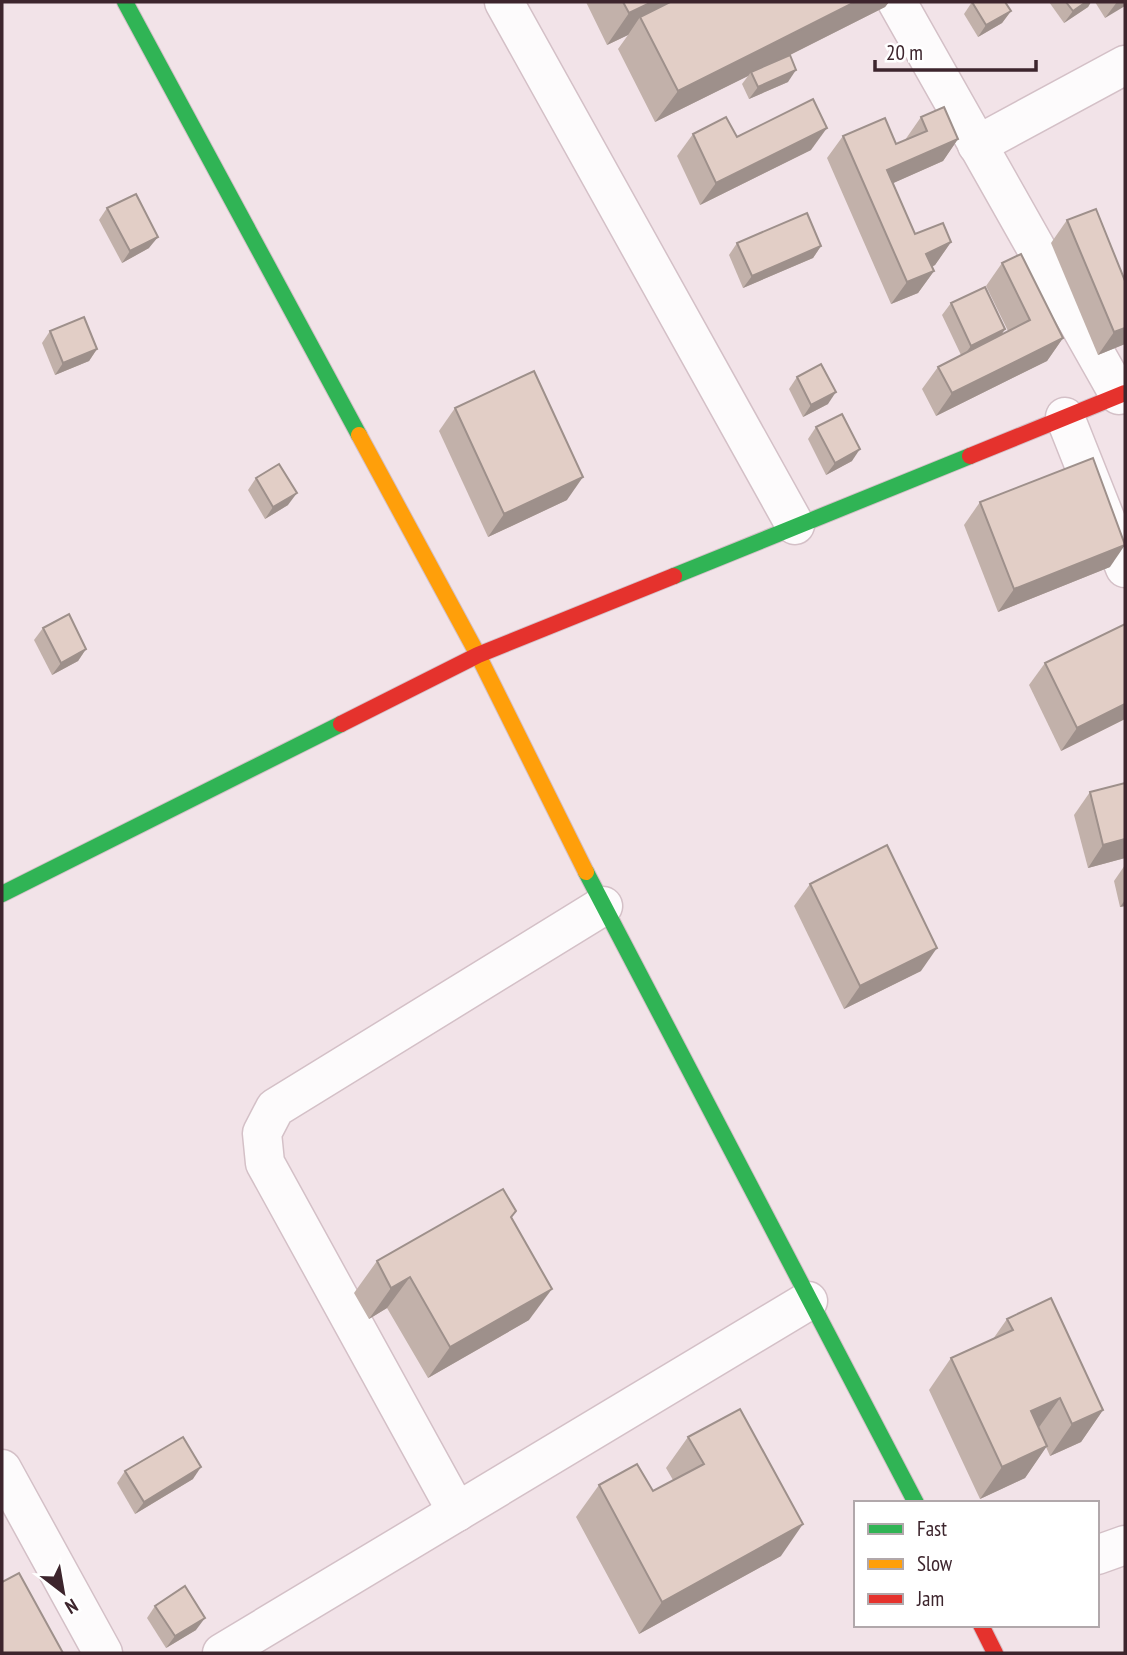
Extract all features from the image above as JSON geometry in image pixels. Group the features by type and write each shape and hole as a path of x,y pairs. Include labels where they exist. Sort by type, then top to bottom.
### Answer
{"street":[{"path":"125,2 478,655 603,906 915,1501"},
{"path":"504,2 795,525"},
{"path":"2,894 478,655 1122,394 897,2"},
{"path":"977,145 1125,65"},
{"path":"1065,417 1125,568"},
{"path":"457,1512 265,1163 262,1133 275,1108 603,906"},
{"path":"222,1653 808,1301"},
{"path":"2,1469 103,1653"},
{"path":"1099,1554 1125,1545"},
{"path":"982,1627 995,1653"}],"building":[{"path":"623,2 652,2 629,13"},
{"path":"670,2 855,2 678,91 640,17"},
{"path":"972,2 1005,2 1011,11 986,25"},
{"path":"1066,2 1086,2 1073,11"},
{"path":"790,55 796,70 758,87 751,72"},
{"path":"813,99 827,128 716,183 693,134 726,117 737,137"},
{"path":"944,107 958,139 887,170 915,234 943,223 951,242 926,254 934,271 907,282 843,136 885,118 896,144 927,131 921,117"},
{"path":"136,194 158,237 130,251 107,208"},
{"path":"1096,209 1125,281 1125,328 1114,332 1067,220"},
{"path":"807,213 821,246 752,276 737,243"},
{"path":"1021,254 1063,338 952,393 938,367 1030,320 1002,263"},
{"path":"985,287 1005,329 971,346 951,303"},
{"path":"84,317 97,349 63,363 50,331"},
{"path":"821,364 836,392 811,405 797,377"},
{"path":"534,371 583,477 504,514 455,408"},
{"path":"842,414 860,449 835,463 816,427"},
{"path":"1093,458 1125,545 1014,589 980,502"},
{"path":"279,464 297,493 273,507 256,478"},
{"path":"69,614 86,649 61,663 43,628"},
{"path":"1125,624 1125,704 1077,728 1045,663"},
{"path":"1125,783 1125,839 1103,845 1090,792"},
{"path":"887,845 937,948 860,986 810,884"},
{"path":"503,1189 516,1211 511,1217 552,1289 450,1347 410,1277 391,1288 377,1261"},
{"path":"1051,1298 1103,1410 1072,1424 1060,1398 1031,1411 1047,1446 1002,1467 951,1358 1013,1330 1007,1319"},
{"path":"740,1409 803,1524 662,1602 599,1485 637,1464 653,1491 704,1464 688,1437"},
{"path":"183,1437 201,1467 144,1502 125,1471"},
{"path":"19,1573 63,1653 2,1653 2,1582"},
{"path":"185,1586 205,1618 175,1636 155,1606"}],"traffic: fast":[{"path":"125,2 359,435"},
{"path":"674,576 970,456"},
{"path":"2,894 341,724"},
{"path":"586,872 915,1501"}],"traffic: slow":[{"path":"359,435 478,655 586,872"}],"traffic: jam":[{"path":"970,456 1125,393"},
{"path":"341,724 478,655 674,576"},
{"path":"982,1627 995,1653"}]}
